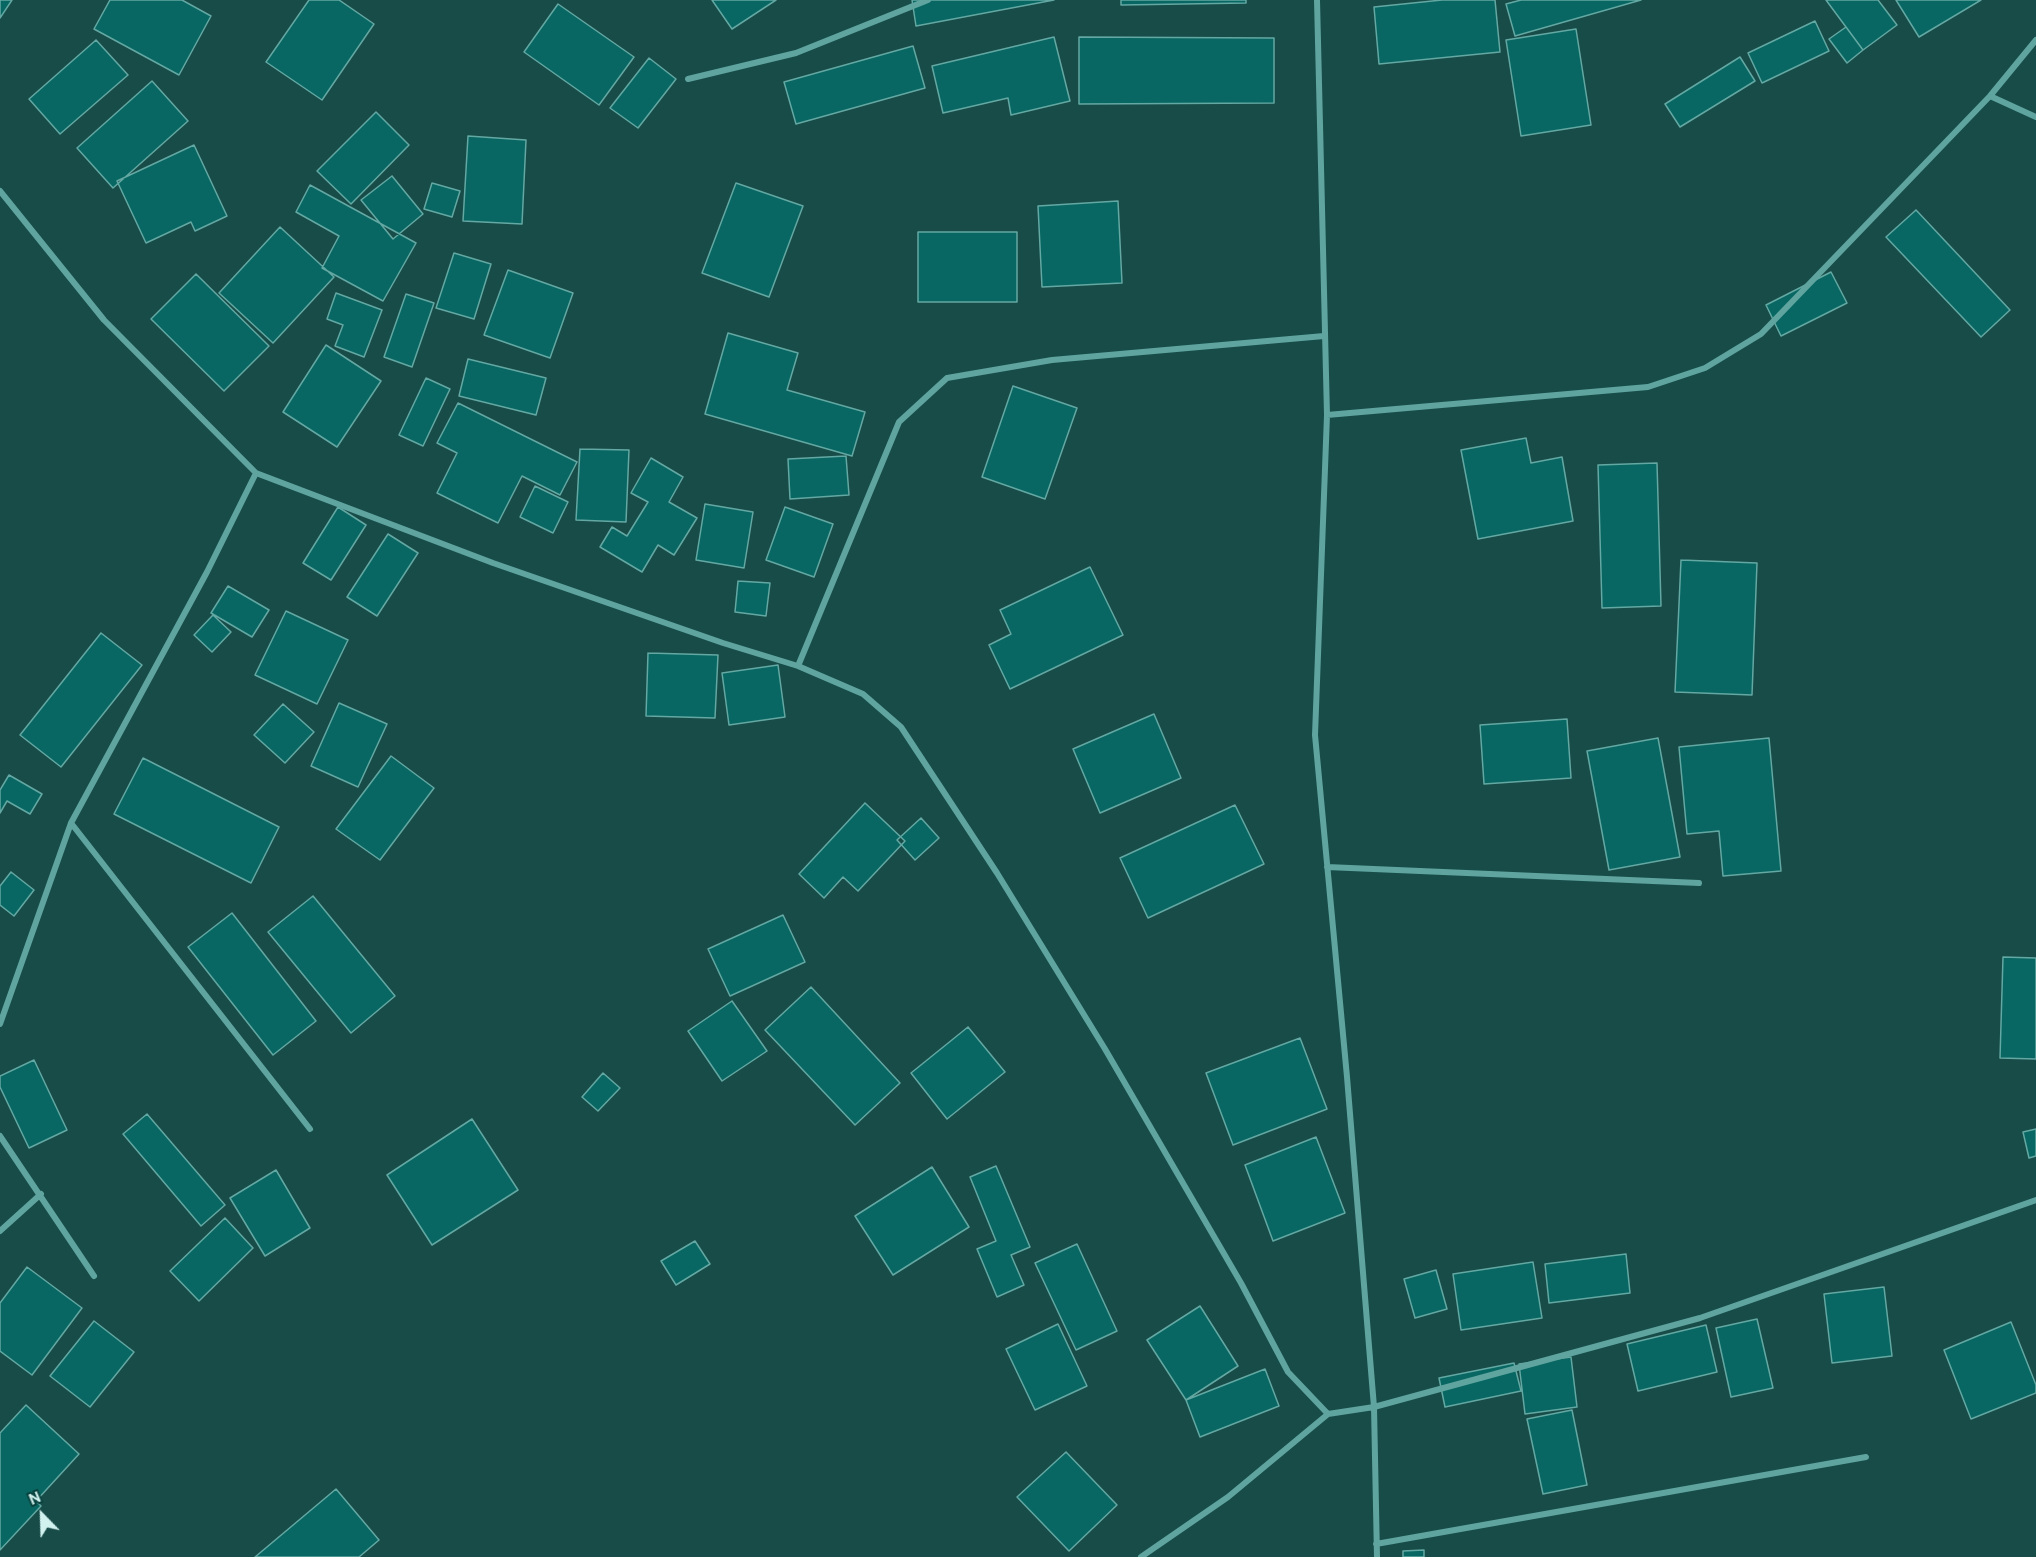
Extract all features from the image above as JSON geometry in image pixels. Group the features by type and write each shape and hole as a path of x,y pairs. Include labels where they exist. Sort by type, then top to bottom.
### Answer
{"street":[{"path":"688,78 796,53 928,0"},
{"path":"1317,0 1327,415 1315,735 1374,1407 1377,1557"},
{"path":"1327,415 1648,387 1705,368 1761,334 1990,96 2036,40"},
{"path":"1990,96 2036,117"},
{"path":"0,191 104,320 256,473 504,567 723,643 798,666 863,694 901,727 997,873 1105,1049 1241,1283 1288,1372 1328,1414"},
{"path":"798,666 899,422 947,378 1052,360 1324,336"},
{"path":"0,1024 71,823 207,572 256,473"},
{"path":"71,823 310,1129"},
{"path":"1327,867 1699,883"},
{"path":"0,1136 94,1276"},
{"path":"0,1231 41,1194"},
{"path":"1140,1557 1228,1497 1328,1414 1374,1407 1700,1318 2036,1200"},
{"path":"1376,1544 1866,1456"}],"building":[{"path":"0,0 12,0 0,18"},
{"path":"110,0 182,0 211,16 179,75 94,29"},
{"path":"309,0 339,0 374,24 322,100 266,62"},
{"path":"712,0 776,0 732,29"},
{"path":"912,0 1054,0 916,26"},
{"path":"1121,0 1246,0 1246,3 1121,5"},
{"path":"1442,0 1495,0 1500,52 1379,64 1374,7"},
{"path":"1521,0 1641,0 1515,36 1506,4"},
{"path":"1826,0 1878,0 1897,25 1863,50"},
{"path":"1896,0 1981,0 1919,37"},
{"path":"558,4 634,57 599,105 524,52"},
{"path":"1815,21 1829,51 1762,83 1748,53"},
{"path":"1846,27 1863,50 1847,63 1829,39"},
{"path":"1576,29 1591,125 1521,136 1506,40"},
{"path":"1054,37 1070,101 1011,115 1008,98 943,113 932,66"},
{"path":"1079,37 1274,38 1274,103 1079,104"},
{"path":"96,40 128,75 60,134 29,99"},
{"path":"913,46 925,88 796,124 784,82"},
{"path":"1740,57 1755,81 1680,127 1665,104"},
{"path":"649,58 676,79 638,128 610,108"},
{"path":"152,81 188,121 113,188 77,148"},
{"path":"376,112 409,145 351,204 317,171"},
{"path":"468,136 526,140 522,224 463,221"},
{"path":"194,145 227,216 195,231 191,222 146,243 117,181"},
{"path":"392,176 423,214 393,239 361,200"},
{"path":"432,183 460,191 452,217 424,209"},
{"path":"736,183 803,206 769,297 702,273"},
{"path":"310,185 416,243 383,301 322,268 339,236 296,212"},
{"path":"1118,201 1122,283 1042,287 1038,206"},
{"path":"1916,210 2010,310 1981,337 1886,237"},
{"path":"280,227 334,277 273,343 219,293"},
{"path":"918,232 1017,232 1017,302 918,302"},
{"path":"454,253 491,264 474,319 436,308"},
{"path":"508,270 573,293 550,358 484,335"},
{"path":"1831,272 1847,303 1781,336 1766,305"},
{"path":"196,274 269,346 224,391 151,319"},
{"path":"336,293 382,310 364,357 335,346 343,325 327,319"},
{"path":"406,294 434,303 412,367 384,357"},
{"path":"728,333 798,353 787,390 865,412 852,456 705,414"},
{"path":"326,345 381,381 337,447 283,412"},
{"path":"468,359 546,378 536,415 459,396"},
{"path":"426,378 450,389 423,446 399,435"},
{"path":"1013,386 1077,408 1045,499 982,477"},
{"path":"458,403 577,462 560,495 522,476 498,523 437,493 457,453 437,443"},
{"path":"1526,438 1531,463 1562,457 1573,521 1478,539 1461,450"},
{"path":"580,449 629,450 626,522 576,520"},
{"path":"846,456 849,495 790,499 788,459"},
{"path":"651,458 683,477 669,502 697,518 674,555 658,545 642,572 600,547 612,527 627,536 648,502 631,493"},
{"path":"1657,463 1661,606 1602,608 1598,465"},
{"path":"535,486 568,502 553,533 520,517"},
{"path":"705,504 753,512 744,568 696,560"},
{"path":"338,507 366,525 331,580 303,563"},
{"path":"785,507 833,524 814,577 766,560"},
{"path":"388,534 418,553 377,616 347,597"},
{"path":"1681,560 1757,563 1752,695 1675,692"},
{"path":"1090,567 1123,635 1010,689 989,645 1011,634 1000,610"},
{"path":"738,581 770,583 766,616 735,612"},
{"path":"228,586 269,610 252,637 211,613"},
{"path":"286,611 348,640 317,704 255,675"},
{"path":"213,615 231,632 212,652 194,635"},
{"path":"101,633 142,665 61,767 20,735"},
{"path":"648,653 718,655 715,718 646,716"},
{"path":"778,665 785,717 729,725 722,673"},
{"path":"339,703 387,724 358,787 311,766"},
{"path":"283,704 314,732 285,763 254,735"},
{"path":"1154,714 1181,778 1100,813 1073,749"},
{"path":"1567,719 1571,778 1484,784 1480,725"},
{"path":"1658,738 1680,857 1609,870 1587,751"},
{"path":"1769,738 1781,871 1723,876 1719,831 1687,834 1679,747"},
{"path":"391,756 434,788 380,860 336,829"},
{"path":"143,758 279,827 251,883 114,814"},
{"path":"9,775 42,794 30,814 7,801 0,813 0,790"},
{"path":"865,803 905,841 858,891 843,877 824,898 799,874"},
{"path":"1235,805 1264,864 1148,918 1120,858"},
{"path":"921,818 939,838 915,860 897,840"},
{"path":"11,872 34,890 14,916 0,905 0,886"},
{"path":"313,896 395,996 351,1033 268,932"},
{"path":"232,913 316,1021 273,1055 188,947"},
{"path":"783,915 805,962 730,996 708,949"},
{"path":"2003,957 2036,958 2036,1059 2000,1058"},
{"path":"811,987 900,1083 855,1125 765,1030"},
{"path":"732,1001 767,1051 722,1081 688,1031"},
{"path":"968,1027 1005,1072 947,1119 911,1073"},
{"path":"1300,1038 1327,1109 1233,1145 1206,1073"},
{"path":"34,1060 67,1130 29,1148 0,1087 0,1076"},
{"path":"603,1073 620,1088 598,1111 582,1097"},
{"path":"147,1114 225,1205 201,1226 123,1134"},
{"path":"472,1119 518,1190 432,1245 387,1175"},
{"path":"2036,1129 2036,1156 2029,1158 2023,1132"},
{"path":"1316,1137 1345,1213 1273,1241 1245,1165"},
{"path":"996,1166 1030,1247 1011,1255 1024,1285 997,1297 977,1249 996,1241 970,1177"},
{"path":"932,1167 969,1227 893,1275 855,1216"},
{"path":"276,1170 310,1228 265,1256 230,1198"},
{"path":"225,1218 253,1248 199,1301 170,1271"},
{"path":"695,1241 710,1264 676,1285 661,1261"},
{"path":"1077,1244 1117,1331 1076,1350 1035,1263"},
{"path":"1626,1254 1630,1293 1549,1303 1545,1264"},
{"path":"1533,1262 1542,1318 1461,1330 1453,1274"},
{"path":"27,1267 82,1308 32,1375 0,1351 0,1303"},
{"path":"1436,1270 1447,1309 1415,1318 1404,1279"},
{"path":"1884,1287 1892,1356 1832,1363 1824,1294"},
{"path":"1200,1306 1238,1366 1186,1400 1147,1340"},
{"path":"1757,1319 1773,1388 1731,1397 1716,1328"},
{"path":"94,1321 134,1352 90,1407 50,1376"},
{"path":"2011,1322 2036,1385 2036,1393 1971,1419 1944,1350"},
{"path":"1058,1324 1087,1386 1035,1410 1006,1349"},
{"path":"1706,1325 1717,1372 1638,1391 1627,1344"},
{"path":"1571,1357 1577,1407 1525,1414 1519,1364"},
{"path":"1514,1363 1521,1391 1445,1407 1439,1378"},
{"path":"1265,1369 1279,1406 1200,1437 1186,1400"},
{"path":"26,1405 79,1454 36,1501 41,1506 0,1550 0,1433"},
{"path":"1572,1410 1587,1485 1543,1494 1527,1419"},
{"path":"1066,1452 1117,1505 1069,1551 1017,1497"},
{"path":"336,1489 379,1540 359,1557 255,1557"},
{"path":"1424,1550 1424,1557 1403,1557 1403,1551"}]}
